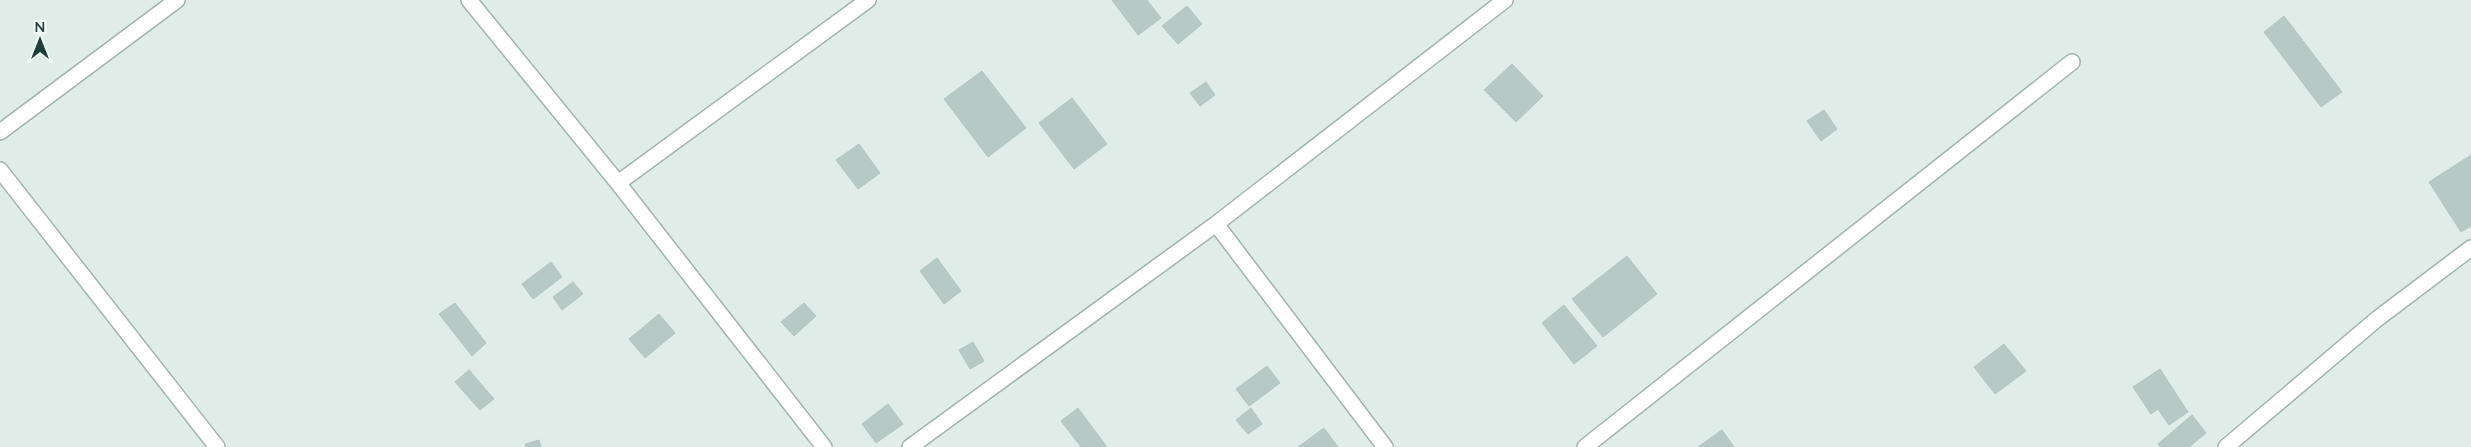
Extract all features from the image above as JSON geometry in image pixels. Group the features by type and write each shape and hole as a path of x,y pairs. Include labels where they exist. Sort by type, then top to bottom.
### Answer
{"street":[{"path":"0,132 177,0"},
{"path":"468,0 618,184 824,447"},
{"path":"618,184 868,0"},
{"path":"910,447 1216,224 1506,0"},
{"path":"1585,447 2072,62"},
{"path":"0,170 217,447"},
{"path":"1216,224 1385,447"},
{"path":"2226,447 2377,319 2471,248"}],"building":[{"path":"1112,0 1147,0 1161,18 1138,35"},
{"path":"1187,6 1202,24 1178,44 1162,26"},
{"path":"2284,16 2342,92 2321,107 2264,32"},
{"path":"1512,64 1543,96 1516,122 1484,90"},
{"path":"982,71 1026,128 988,157 944,99"},
{"path":"1206,82 1215,95 1200,106 1190,93"},
{"path":"1072,98 1107,144 1074,169 1039,123"},
{"path":"1824,110 1837,129 1821,141 1807,121"},
{"path":"859,144 880,173 858,189 836,160"},
{"path":"2471,155 2471,226 2461,232 2429,182"},
{"path":"1627,256 1657,294 1603,337 1572,299"},
{"path":"937,258 961,291 944,304 920,271"},
{"path":"551,262 562,277 533,299 522,284"},
{"path":"573,282 583,294 562,310 553,297"},
{"path":"455,303 486,343 472,356 439,314"},
{"path":"804,303 816,316 794,336 781,322"},
{"path":"1564,305 1597,346 1574,364 1542,323"},
{"path":"659,314 675,333 645,358 629,339"},
{"path":"973,342 984,361 970,369 959,350"},
{"path":"2004,344 2026,371 1995,394 1974,367"},
{"path":"1267,366 1280,383 1249,406 1236,389"},
{"path":"2160,369 2188,412 2169,425 2158,409 2151,414 2133,387"},
{"path":"469,370 494,399 480,410 455,382"},
{"path":"888,404 903,424 876,443 862,424"},
{"path":"1078,408 1107,447 1081,447 1061,421"},
{"path":"1251,408 1262,424 1248,434 1236,420"},
{"path":"2192,415 2206,433 2189,447 2160,447 2158,444"},
{"path":"1324,428 1338,447 1298,447"},
{"path":"1722,430 1734,447 1698,447"},
{"path":"539,440 541,447 526,447 525,444"}]}
